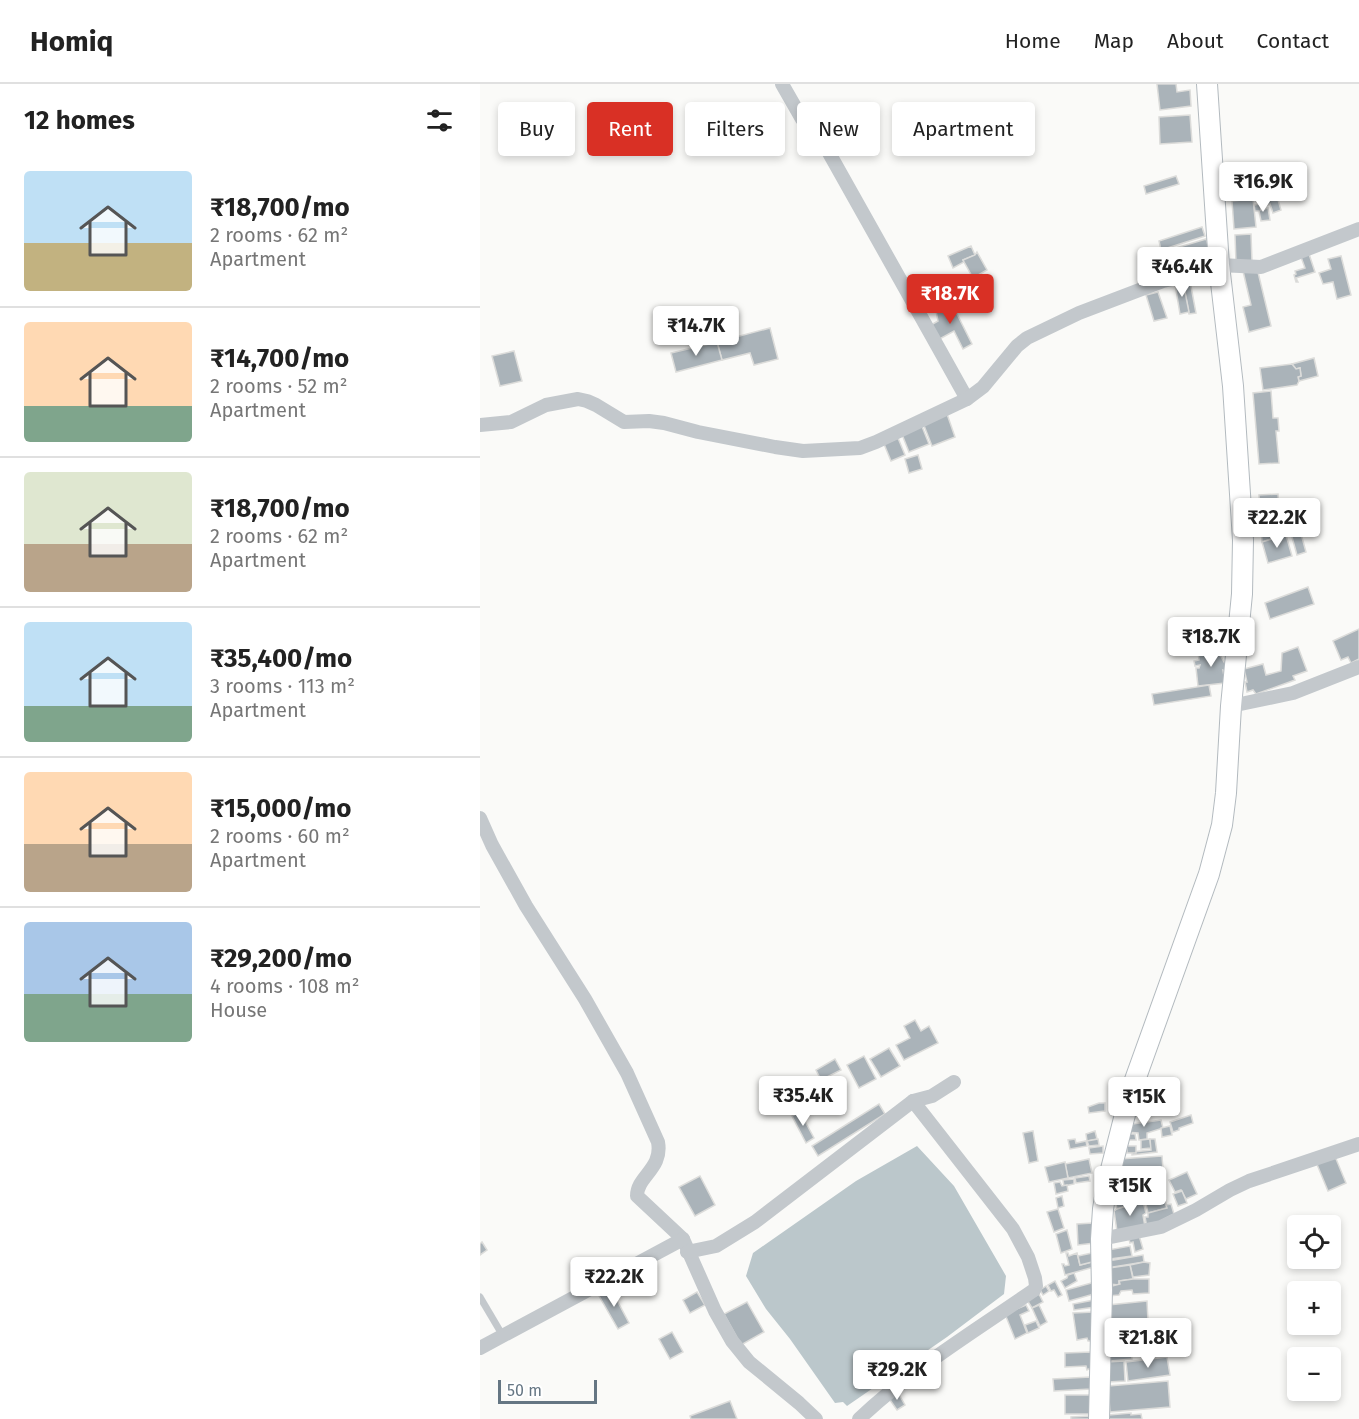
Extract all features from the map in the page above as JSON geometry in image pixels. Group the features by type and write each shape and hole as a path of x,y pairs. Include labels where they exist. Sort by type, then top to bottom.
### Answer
{"street":[{"path":"782,84 802,119 819,135 967,399"},
{"path":"1099,1419 1101,1239 1107,1185 1131,1091 1209,874 1219,840 1226,793 1231,706 1242,594 1244,540 1233,386 1218,265 1207,84"},
{"path":"480,425 511,422 546,405 578,399 596,405 624,422 664,423 698,432 803,451 860,448 967,399 983,387 1017,346 1027,338 1079,314 1163,281 1191,275 1218,265 1261,267 1359,229"},
{"path":"1231,706 1293,693 1359,667"},
{"path":"480,818 492,845 526,906 585,999 627,1073 653,1131 659,1149 658,1156 637,1191 637,1196 685,1246 715,1311 732,1341 749,1362 816,1419"},
{"path":"480,1348 685,1246 716,1246 755,1222 913,1101 932,1096 954,1082"},
{"path":"859,1419 880,1400 1034,1290 1036,1286 1028,1257 1013,1229 913,1101"},
{"path":"1101,1239 1161,1227 1249,1181 1359,1144"}],"lane":[{"path":"480,1297 503,1336"}],"shaded area":[{"path":"917,1146 954,1186 1006,1276 1004,1294 947,1337 847,1406 843,1402 835,1403 766,1309 746,1276 753,1253 856,1181"}],"building":[{"path":"1157,84 1176,84 1177,92 1190,90 1191,106 1160,110"},
{"path":"1190,115 1192,142 1160,144 1159,117"},
{"path":"1176,176 1179,184 1146,194 1144,186"},
{"path":"1274,186 1281,210 1273,213 1270,204 1262,207 1259,199 1268,196 1265,189"},
{"path":"1253,199 1256,227 1234,229 1232,201"},
{"path":"1260,204 1261,210 1268,208 1270,220 1261,221 1259,211 1255,211 1254,205"},
{"path":"1202,227 1205,236 1161,250 1159,241"},
{"path":"1251,234 1252,262 1236,263 1235,235"},
{"path":"1206,239 1209,248 1179,257 1176,248"},
{"path":"971,246 975,255 963,260 964,262 953,268 948,256"},
{"path":"977,252 987,270 973,278 963,260"},
{"path":"1309,254 1315,272 1296,278 1298,282 1296,282 1295,271 1305,268 1301,257"},
{"path":"1341,256 1351,295 1337,299 1333,282 1323,284 1319,273 1331,269 1328,259"},
{"path":"1257,268 1271,326 1249,332 1243,307 1251,305 1243,271"},
{"path":"1190,281 1196,313 1189,314 1183,282"},
{"path":"1183,282 1189,312 1180,314 1175,284"},
{"path":"1158,292 1167,318 1154,321 1146,295"},
{"path":"949,298 972,344 963,349 954,331 936,341 929,326 938,321 936,311 946,306 943,301"},
{"path":"770,328 778,359 754,365 750,353 722,360 717,342"},
{"path":"717,342 722,360 676,372 671,353"},
{"path":"514,351 522,381 500,386 492,356"},
{"path":"1314,358 1318,376 1299,381 1300,368 1296,369 1292,364"},
{"path":"1292,364 1296,369 1300,368 1301,376 1298,377 1297,385 1263,390 1260,368"},
{"path":"1271,391 1273,418 1278,418 1279,431 1276,431 1279,463 1259,464 1253,393"},
{"path":"947,414 955,437 932,446 923,423"},
{"path":"921,424 929,444 909,452 901,432"},
{"path":"898,438 905,455 891,461 884,444"},
{"path":"918,455 922,469 909,473 905,459"},
{"path":"1278,494 1279,510 1270,510 1271,539 1262,542 1259,495"},
{"path":"1295,529 1297,532 1300,530 1306,552 1297,555 1290,530"},
{"path":"1286,535 1292,556 1268,563 1262,542"},
{"path":"1308,587 1314,604 1270,619 1265,603"},
{"path":"1359,629 1359,659 1351,663 1348,657 1341,660 1333,641"},
{"path":"1298,647 1307,671 1293,676 1295,680 1256,694 1253,690 1247,692 1244,669 1263,664 1266,675 1281,671 1282,653"},
{"path":"1217,649 1224,662 1228,662 1229,672 1223,670 1225,683 1198,686 1196,668 1200,665 1195,666 1194,661 1199,660 1198,653"},
{"path":"1209,685 1211,696 1154,705 1152,694"},
{"path":"915,1020 921,1031 929,1026 938,1043 904,1060 896,1045 910,1038 904,1026"},
{"path":"889,1048 900,1066 881,1077 870,1059"},
{"path":"864,1056 876,1079 859,1088 847,1065"},
{"path":"835,1059 841,1070 821,1080 816,1070"},
{"path":"798,1077 804,1089 794,1094 788,1082"},
{"path":"785,1082 798,1109 789,1114 775,1087"},
{"path":"1105,1103 1105,1111 1089,1113 1088,1107"},
{"path":"879,1104 885,1114 818,1156 812,1146"},
{"path":"800,1112 814,1138 806,1143 792,1116"},
{"path":"1191,1115 1193,1123 1173,1132 1170,1122"},
{"path":"1161,1120 1163,1128 1147,1133 1147,1139 1139,1140 1138,1133 1125,1132 1125,1125"},
{"path":"1170,1126 1172,1135 1162,1137 1161,1128"},
{"path":"1033,1131 1038,1161 1029,1163 1023,1133"},
{"path":"1095,1131 1097,1139 1087,1141 1086,1134"},
{"path":"1123,1134 1135,1134 1136,1140 1123,1140"},
{"path":"1075,1139 1076,1143 1086,1141 1087,1146 1070,1149 1068,1140"},
{"path":"1098,1139 1099,1145 1089,1146 1087,1141"},
{"path":"1150,1139 1151,1148 1141,1149 1141,1140"},
{"path":"1150,1139 1155,1139 1157,1152 1132,1155 1132,1152 1151,1150"},
{"path":"1103,1146 1103,1153 1090,1154 1089,1148"},
{"path":"1127,1146 1136,1146 1136,1153 1127,1153"},
{"path":"1334,1154 1346,1183 1328,1191 1316,1162"},
{"path":"1162,1156 1164,1183 1130,1185 1129,1182 1113,1183 1119,1159"},
{"path":"1089,1159 1092,1173 1068,1178 1065,1164"},
{"path":"1065,1162 1068,1178 1049,1182 1045,1167"},
{"path":"1187,1172 1197,1194 1186,1199 1181,1190 1175,1192 1169,1180"},
{"path":"700,1176 715,1205 695,1216 679,1187"},
{"path":"1089,1176 1090,1181 1076,1183 1075,1178"},
{"path":"1074,1179 1074,1184 1064,1186 1063,1180"},
{"path":"1060,1182 1062,1186 1067,1185 1068,1191 1056,1194 1054,1183"},
{"path":"1161,1184 1165,1200 1157,1202 1156,1197 1145,1200 1142,1189"},
{"path":"1139,1190 1143,1201 1117,1209 1114,1196"},
{"path":"1182,1191 1187,1203 1178,1206 1173,1194"},
{"path":"1062,1196 1064,1206 1058,1208 1056,1198"},
{"path":"1156,1197 1157,1202 1165,1200 1167,1208 1148,1213 1145,1200"},
{"path":"1143,1201 1146,1213 1143,1215 1145,1227 1117,1231 1114,1211"},
{"path":"1171,1204 1174,1214 1147,1228 1145,1217 1148,1217 1148,1213 1167,1208 1166,1205"},
{"path":"1058,1209 1064,1228 1054,1232 1047,1212"},
{"path":"1093,1223 1095,1243 1078,1245 1077,1224"},
{"path":"1067,1230 1072,1249 1061,1253 1056,1234"},
{"path":"1138,1232 1143,1249 1135,1252 1133,1242 1130,1243 1128,1235"},
{"path":"482,1242 487,1250 480,1255 480,1244"},
{"path":"1130,1246 1132,1256 1110,1259 1108,1250"},
{"path":"1066,1253 1069,1256 1077,1253 1080,1265 1092,1262 1094,1267 1065,1275 1062,1264 1069,1265"},
{"path":"1092,1253 1092,1262 1080,1265 1078,1256"},
{"path":"1143,1255 1144,1262 1107,1268 1108,1261"},
{"path":"1150,1263 1149,1275 1133,1277 1130,1265"},
{"path":"1130,1265 1133,1279 1119,1281 1119,1285 1109,1284 1109,1268"},
{"path":"1074,1273 1077,1281 1065,1288 1061,1281"},
{"path":"1149,1279 1149,1293 1133,1294 1132,1290 1108,1296 1108,1287 1120,1284 1119,1281"},
{"path":"1055,1281 1062,1295 1058,1297 1048,1285"},
{"path":"1095,1282 1094,1294 1069,1301 1066,1290"},
{"path":"1046,1286 1049,1291 1043,1295 1040,1290"},
{"path":"610,1287 629,1323 618,1329 598,1294"},
{"path":"697,1292 705,1305 690,1313 683,1300"},
{"path":"1039,1294 1043,1302 1032,1308 1027,1300"},
{"path":"1094,1300 1095,1307 1074,1310 1073,1304"},
{"path":"1147,1301 1148,1321 1110,1325 1108,1305"},
{"path":"747,1302 764,1332 741,1345 724,1314"},
{"path":"1026,1305 1029,1311 1020,1315 1027,1333 1015,1339 1005,1314"},
{"path":"1039,1305 1047,1322 1040,1326 1032,1308"},
{"path":"1094,1312 1093,1341 1088,1341 1087,1338 1077,1340 1073,1313"},
{"path":"1036,1321 1039,1328 1028,1333 1025,1325"},
{"path":"1145,1323 1147,1343 1111,1346 1109,1327"},
{"path":"672,1332 683,1352 670,1359 659,1339"},
{"path":"1158,1345 1158,1354 1136,1356 1136,1348"},
{"path":"1131,1348 1132,1359 1110,1361 1109,1349"},
{"path":"1091,1352 1091,1368 1087,1370 1086,1366 1065,1367 1065,1353"},
{"path":"1167,1357 1170,1375 1128,1381 1126,1362"},
{"path":"1124,1361 1125,1381 1108,1382 1107,1362"},
{"path":"1090,1377 1091,1389 1054,1391 1053,1379"},
{"path":"1168,1381 1170,1407 1110,1412 1108,1386"},
{"path":"897,1391 905,1405 897,1410 888,1397"},
{"path":"1065,1395 1091,1395 1092,1414 1065,1414"},
{"path":"730,1401 737,1419 691,1419 690,1416"},
{"path":"1131,1413 1131,1415 1141,1414 1142,1419 1109,1419 1109,1415"},
{"path":"1090,1416 1090,1419 1071,1419 1071,1417"}]}
